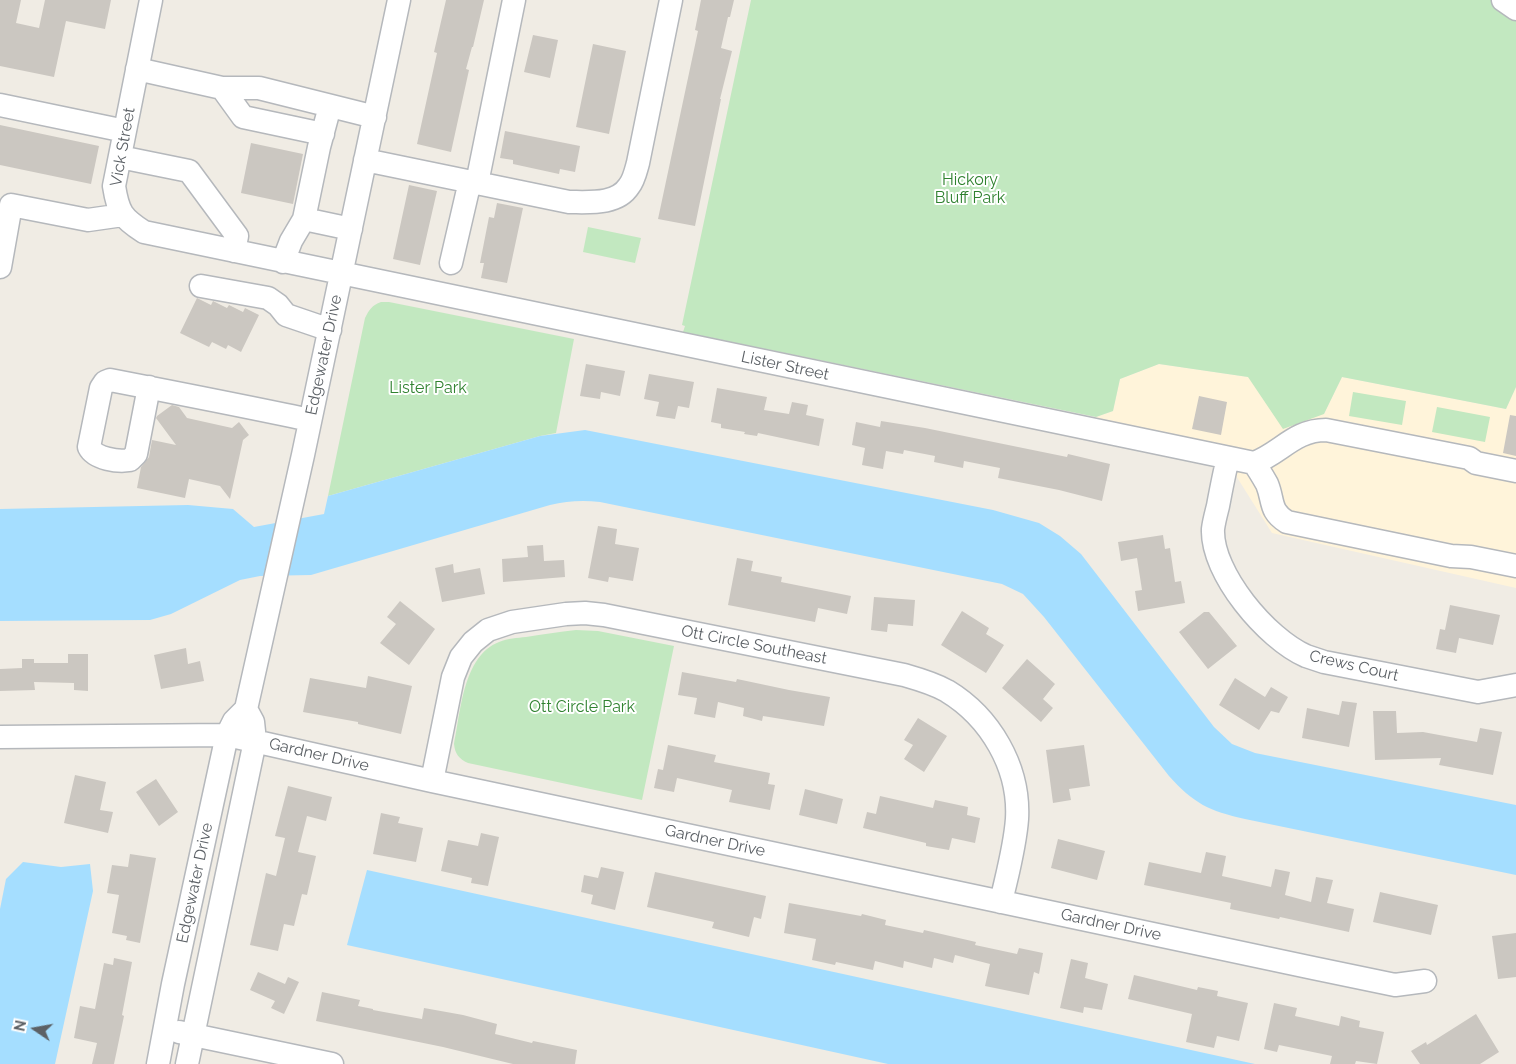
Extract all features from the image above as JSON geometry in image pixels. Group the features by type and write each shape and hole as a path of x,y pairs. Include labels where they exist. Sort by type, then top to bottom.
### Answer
{"street":[{"name":"Vick Street","path":"123,215 117,205 114,186 151,0"},
{"name":"Edgewater Drive","path":"158,1064 173,984 227,735 234,721 246,709 330,330 399,0"},
{"path":"451,263 473,182 514,0"},
{"path":"365,160 569,202 594,202 619,197 630,186 638,163 671,0"},
{"path":"1503,0 1516,9"},
{"path":"137,68 222,88 258,88 375,117"},
{"path":"222,88 243,117 323,134"},
{"path":"0,105 125,130"},
{"path":"283,262 291,241 304,219 330,106"},
{"path":"120,157 189,172 237,236 234,251"},
{"path":"0,267 6,204 88,220 123,215 128,222 144,232 341,274"},
{"path":"304,219 351,229"},
{"name":"Lister Street","path":"341,274 1254,463"},
{"path":"201,286 268,298 278,305 286,315 330,330"},
{"path":"149,387 310,420"},
{"path":"1516,471 1476,463 1468,458 1326,430 1317,430 1296,437 1272,455 1254,463 1267,485 1272,507 1276,514 1287,522 1451,556 1471,557 1516,566"},
{"name":"Crews Court","path":"1228,458 1213,528 1214,546 1232,584 1243,601 1256,617 1276,636 1305,656 1324,662 1478,692 1516,685"},
{"name":"Ott Circle Southeast","path":"432,780 454,677 461,657 473,642 488,630 512,622 566,614 604,615 904,675 925,681 963,702 980,717 1004,754 1012,774 1017,818 1014,842 1001,902"},
{"name":"Edgewater Drive","path":"187,1064 255,741 254,722 246,709"},
{"name":"Gardner Drive","path":"0,737 227,735 1394,985 1425,981"},
{"path":"165,1029 332,1064"}],"shaded area":[{"path":"1159,364 1248,377 1324,414 1342,377 1506,409 1516,387 1516,588 1272,533 1233,471 1092,441 1096,417 1113,411 1120,379"}],"green space":[{"name":"Hickory Bluff Park","path":"751,0 1516,0 1516,387 1506,409 1342,377 1324,414 1283,429 1248,377 1159,364 1120,379 1113,411 1096,417 683,332 685,326 682,325"},
{"path":"588,227 641,238 635,263 583,252"},
{"name":"Lister Park","path":"381,302 389,302 574,339 556,433 328,496 365,318 371,308"},
{"path":"1353,392 1406,401 1402,425 1349,416"},
{"path":"1437,407 1490,417 1485,442 1432,432"},
{"name":"Ott Circle Park","path":"576,630 598,631 674,646 642,800 468,763 460,758 455,751 454,744 466,686 478,659 487,649 509,639"}],"water":[{"path":"585,430 993,510 1039,523 1060,536 1081,554 1214,727 1232,744 1255,753 1516,805 1516,875 1245,819 1221,813 1202,805 1186,793 1169,776 1044,617 1023,594 1002,584 600,502 575,501 550,505 311,575 260,576 240,580 171,614 150,620 0,621 0,509 188,505 233,509 254,527 324,514 328,496 540,436"},
{"path":"23,862 61,867 90,864 93,891 55,1064 0,1064 0,909 6,879"},
{"path":"367,870 1255,1064 888,1064 347,945"}],"building":[{"path":"0,0 21,0 16,23 39,28 45,0 111,0 105,29 66,21 54,77 0,66"},
{"path":"446,0 484,0 466,69 469,70 451,152 417,144 437,53 434,52"},
{"path":"701,0 734,0 721,48 732,51 720,99 695,226 658,219 698,31 695,30"},
{"path":"533,35 558,40 550,78 524,72"},
{"path":"593,44 626,51 609,134 576,127"},
{"path":"0,125 99,146 91,184 0,165"},
{"path":"505,131 580,146 575,172 560,169 559,174 513,164 513,160 500,158"},
{"path":"251,143 303,154 293,204 241,193"},
{"path":"409,185 437,191 420,265 393,259"},
{"path":"497,203 523,208 507,283 481,278 484,263 480,263 489,217 494,218"},
{"path":"197,298 211,305 213,301 227,308 229,305 243,312 245,308 259,315 241,352 228,345 226,349 212,342 209,347 180,333"},
{"path":"586,364 625,371 620,396 601,392 600,399 580,396"},
{"path":"649,374 694,382 689,408 678,406 675,419 656,416 659,402 644,399"},
{"path":"717,388 767,397 764,410 789,414 792,402 808,405 806,415 824,419 819,446 758,433 757,436 721,428 721,424 711,422"},
{"path":"1199,396 1227,402 1221,435 1192,429"},
{"path":"172,405 179,407 187,418 232,428 239,422 249,435 243,440 230,499 220,486 189,479 185,498 137,488 141,467 149,457 152,440 176,445 156,418"},
{"path":"1510,415 1516,416 1516,456 1503,453"},
{"path":"881,421 1067,457 1068,454 1110,464 1102,501 998,478 1000,468 964,461 963,468 934,462 935,456 904,450 903,454 886,451 883,469 862,465 865,448 852,445 856,422 880,427"},
{"path":"598,526 617,529 615,544 639,548 633,581 609,577 608,582 588,578"},
{"path":"1163,535 1165,549 1170,548 1175,582 1181,581 1185,603 1138,611 1135,591 1142,590 1137,558 1121,561 1118,542"},
{"path":"543,545 544,561 564,560 565,577 503,582 502,559 528,557 527,546"},
{"path":"737,558 753,561 751,571 782,577 781,582 851,596 847,614 818,608 815,622 728,605"},
{"path":"453,564 454,573 480,568 485,594 442,602 435,568"},
{"path":"874,597 915,600 913,626 888,624 887,632 871,630"},
{"path":"400,601 435,629 409,665 380,643 396,624 387,617"},
{"path":"1450,605 1500,615 1493,645 1459,638 1456,653 1436,649 1440,629 1445,630"},
{"path":"962,611 989,628 986,634 1004,645 986,673 941,645"},
{"path":"1204,612 1209,612 1237,646 1208,669 1179,632"},
{"path":"186,648 188,664 200,661 204,681 161,689 154,655"},
{"path":"68,654 88,654 88,691 74,690 74,683 34,682 35,690 0,691 0,669 22,668 22,659 34,659 34,663 68,663"},
{"path":"1027,659 1055,684 1043,699 1053,708 1041,722 1002,688"},
{"path":"682,672 736,682 737,679 830,697 824,726 763,716 762,721 743,716 744,708 718,702 715,718 694,714 697,698 678,695"},
{"path":"368,676 412,686 401,734 358,724 358,722 303,712 310,678 366,688"},
{"path":"1235,678 1265,697 1271,687 1288,697 1279,713 1271,711 1259,730 1219,705"},
{"path":"1342,701 1357,703 1349,747 1302,738 1307,708 1339,715"},
{"path":"1373,711 1396,711 1397,733 1423,732 1477,742 1480,728 1502,732 1493,775 1439,765 1441,758 1375,760"},
{"path":"918,718 947,736 924,772 904,759 913,745 904,740"},
{"path":"668,745 716,755 714,762 770,773 768,784 775,785 770,810 729,802 732,790 677,778 674,792 654,788 658,769 663,770"},
{"path":"1084,745 1090,786 1069,789 1071,800 1053,803 1046,750"},
{"path":"75,775 106,782 100,810 113,812 108,833 64,823"},
{"path":"156,779 178,812 159,826 136,792"},
{"path":"288,786 332,797 326,821 307,816 298,852 316,856 307,895 302,894 294,926 284,924 278,951 250,945 266,873 276,876 285,838 275,836"},
{"path":"805,789 843,799 837,824 799,815"},
{"path":"880,796 933,808 935,800 968,807 967,815 980,818 975,843 952,838 949,850 926,846 926,843 863,828 867,812 876,814"},
{"path":"381,813 400,817 398,823 423,828 416,862 373,854"},
{"path":"481,833 499,837 488,886 471,883 472,878 441,871 448,840 478,846"},
{"path":"1058,839 1105,851 1097,880 1051,868"},
{"path":"1206,852 1226,856 1222,876 1271,887 1275,869 1290,872 1285,895 1311,902 1316,877 1333,880 1327,903 1354,909 1349,932 1280,917 1279,919 1230,909 1231,903 1144,885 1149,862 1201,873"},
{"path":"130,854 156,858 140,943 126,940 127,936 112,933 119,895 107,893 112,865 128,867"},
{"path":"601,867 624,872 615,910 591,904 593,895 581,892 584,875 598,878"},
{"path":"655,872 766,896 761,919 754,917 749,937 712,928 714,922 647,907"},
{"path":"1380,892 1438,905 1431,935 1373,922"},
{"path":"789,903 861,916 862,914 886,920 885,925 923,933 924,930 976,942 975,945 1017,954 1019,948 1043,953 1039,974 1034,972 1029,995 985,986 990,964 955,955 953,963 934,958 932,968 904,961 903,968 875,961 873,970 836,962 835,965 812,960 816,939 784,933"},
{"path":"1516,933 1516,977 1498,979 1492,936"},
{"path":"114,958 132,962 122,1015 124,1016 114,1064 92,1064 97,1043 74,1038 80,1006 95,1009 104,963 113,965"},
{"path":"1071,959 1088,963 1085,978 1108,984 1102,1010 1084,1007 1083,1013 1060,1008"},
{"path":"258,972 285,984 288,977 299,982 284,1014 271,1008 275,1001 250,990"},
{"path":"1134,975 1197,990 1198,987 1218,991 1217,996 1248,1003 1239,1041 1217,1036 1214,1048 1186,1042 1192,1014 1128,999"},
{"path":"322,992 360,1000 358,1006 422,1019 424,1008 463,1015 497,1024 495,1034 532,1043 533,1041 577,1050 575,1064 513,1064 443,1047 316,1021"},
{"path":"1274,1003 1297,1008 1295,1016 1339,1026 1341,1016 1360,1021 1359,1027 1384,1032 1377,1064 1356,1061 1355,1064 1330,1064 1332,1056 1279,1045 1277,1052 1264,1049"},
{"path":"1476,1014 1499,1052 1480,1064 1420,1064 1411,1051 1426,1042 1427,1045"}]}
